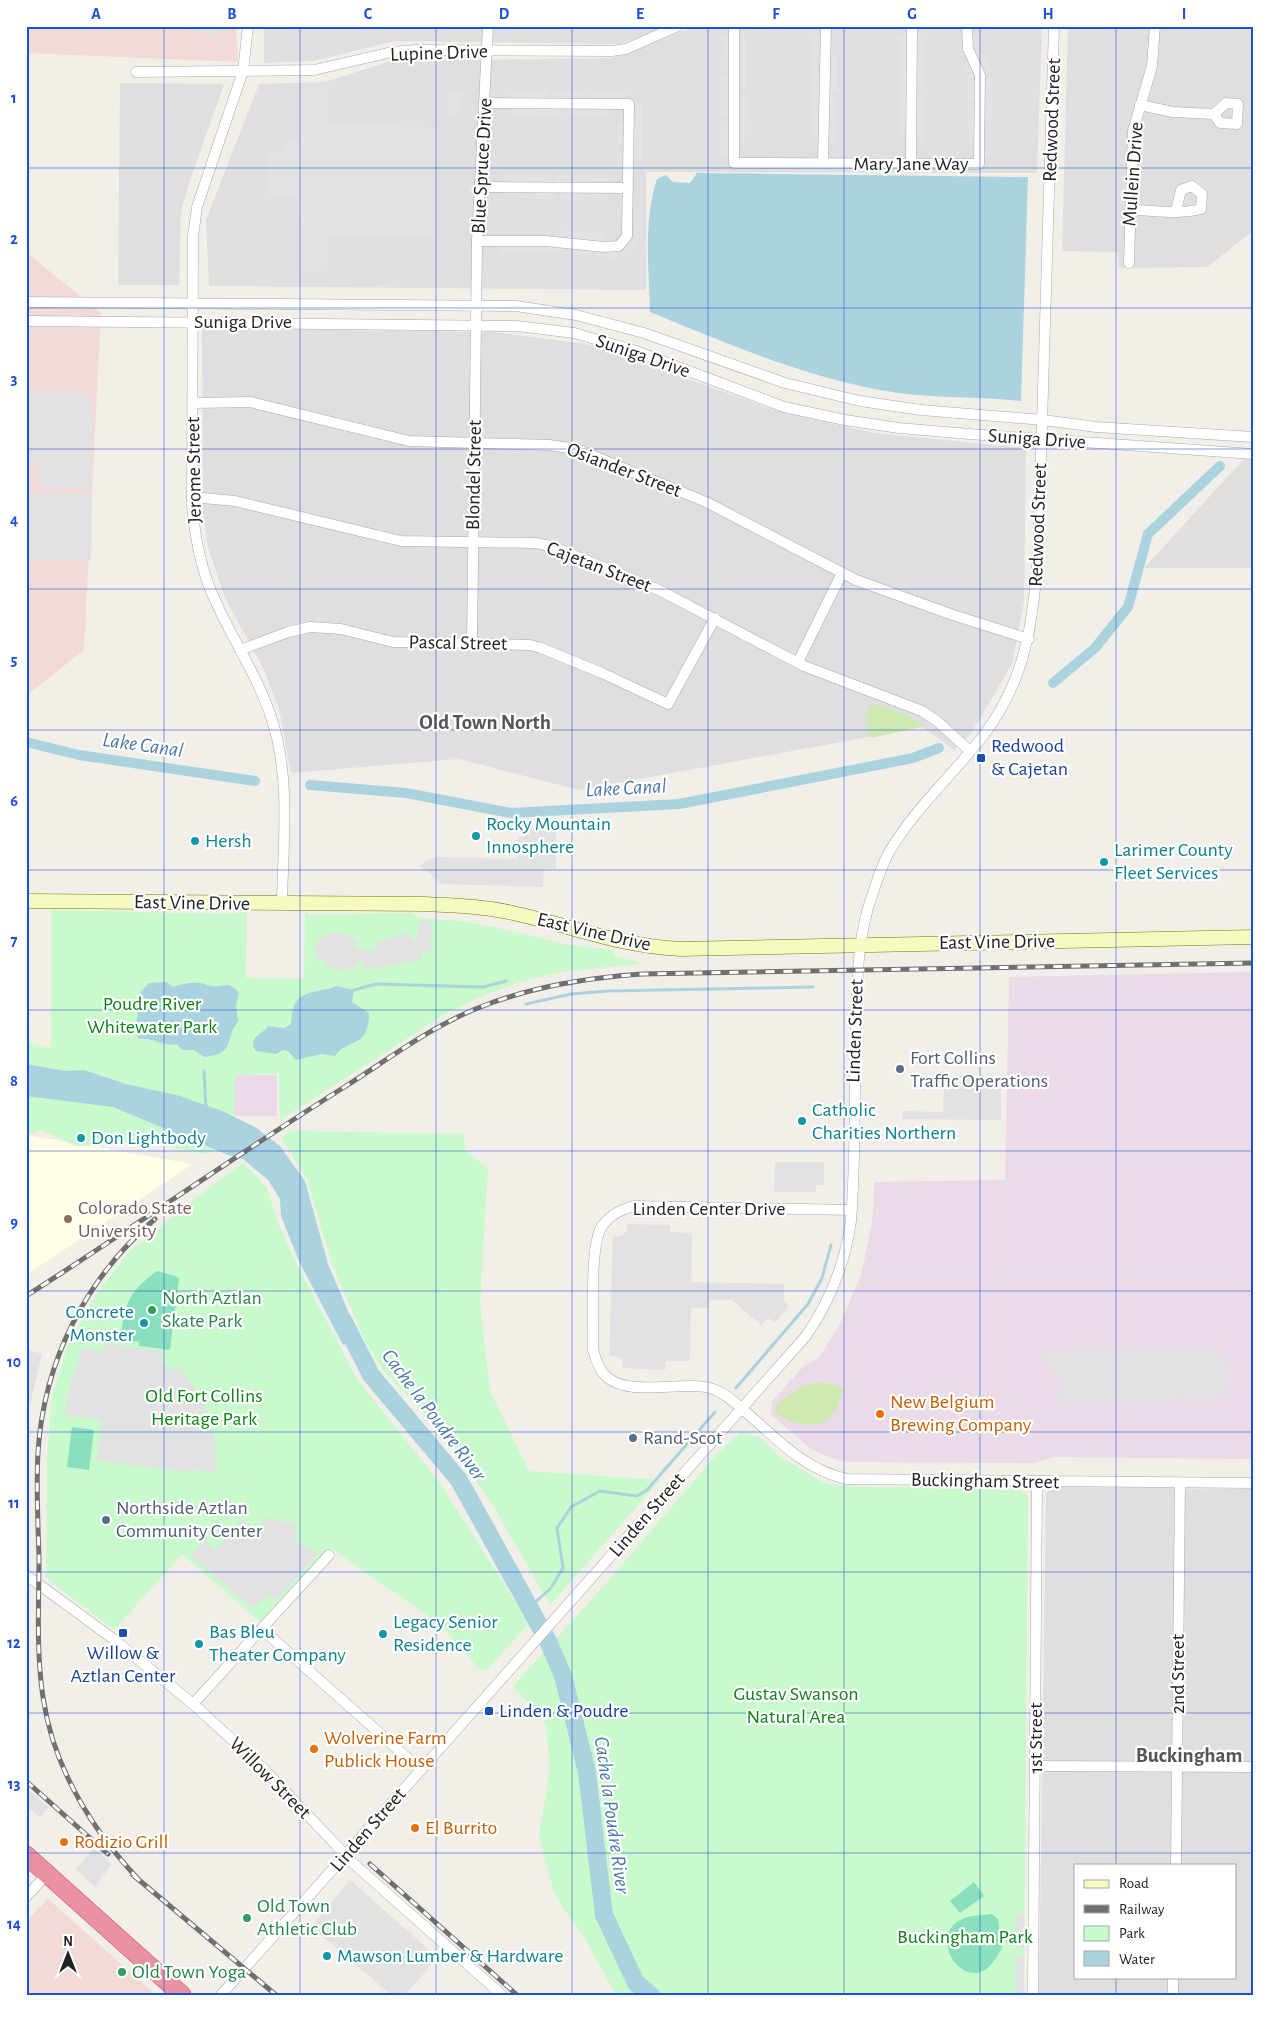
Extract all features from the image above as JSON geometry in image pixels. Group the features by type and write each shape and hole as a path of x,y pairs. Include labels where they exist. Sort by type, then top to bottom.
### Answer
{"highway":[{"path":"26,1856 182,1995"}],"main road":[{"name":"East Vine Drive","path":"26,901 425,904 485,908 513,913 604,939 649,947 681,949 1253,937"}],"street":[{"name":"Jerome Street","path":"248,26 243,71 197,207 193,236 192,497 194,527 207,580 264,698 278,743 284,793 282,904"},
{"name":"Blue Spruce Drive","path":"476,305 477,240 486,103 488,26"},
{"name":"Lupine Drive","path":"136,72 314,70 392,52 488,50 612,51 626,49 678,26"},
{"name":"Mary Jane Way","path":"734,26 734,163 979,164 980,75 968,49 967,26"},
{"path":"823,163 826,26"},
{"path":"911,164 912,26"},
{"name":"Redwood Street","path":"861,945 872,896 887,856 924,804 984,735 1009,694 1020,669 1029,639 1038,555 1054,26"},
{"name":"Mullein Drive","path":"1128,263 1133,131 1152,66 1155,26"},
{"path":"477,240 546,241 604,247 619,246 627,236 629,104 486,103"},
{"path":"1140,105 1173,112 1214,114"},
{"path":"480,187 628,188"},
{"path":"1130,210 1176,211"},
{"name":"Suniga Drive","path":"26,302 516,306 576,315 684,346 785,383 860,401 921,410 1042,420 1096,427 1253,437"},
{"name":"Blondel Street","path":"472,644 476,305"},
{"name":"Suniga Drive","path":"26,320 476,324 574,333 633,350 784,407 845,420 899,428 1253,454"},
{"name":"Osiander Street","path":"193,403 250,402 409,441 549,445 577,449 706,502 856,580 953,615 1029,639"},
{"name":"Cajetan Street","path":"192,497 235,501 401,541 535,543 551,546 659,590 798,662 922,711 937,721 970,751"},
{"path":"798,662 842,573"},
{"name":"Pascal Street","path":"240,650 279,635 310,627 341,629 393,642 530,645 541,648 668,704 715,618"},
{"name":"Linden Street","path":"221,1995 806,1336 827,1304 845,1258 852,1210 857,971 861,945"},
{"name":"Linden Center Drive","path":"741,1408 726,1396 713,1389 624,1386 603,1374 597,1364 593,1349 596,1245 603,1225 614,1214 634,1206 852,1210"},
{"name":"Buckingham Street","path":"741,1408 806,1464 832,1476 861,1480 1253,1483"},
{"name":"1st Street","path":"1033,1995 1037,1482"},
{"name":"2nd Street","path":"1176,1864 1178,1767 1177,1576 1180,1483"},
{"path":"193,1704 329,1555"},
{"name":"Willow Street","path":"26,1575 112,1638 193,1704 263,1768 346,1855 502,1995"},
{"path":"262,1629 421,1770"},
{"path":"1036,1766 1253,1767"},
{"path":"26,1896 47,1874"},
{"path":"1173,1978 1173,1995"}],"shaded area":[{"path":"26,26 236,26 238,62 26,53"},
{"path":"183,26 219,26 219,37 211,38 200,31 183,31"},
{"path":"264,26 667,26 621,44 395,41 314,61 264,63"},
{"path":"697,26 1042,26 1037,173 646,172 646,290 209,286 206,220 259,84 325,82 391,61 613,58"},
{"path":"1068,26 1217,28 1253,26 1253,231 1207,267 1119,268 1117,252 1062,251"},
{"path":"722,36 746,36 746,90 738,90 738,95 746,95 745,144 728,144 728,157 720,157 721,121 728,121 728,118 721,118 721,75 728,75 729,70 721,70"},
{"path":"813,36 821,36 821,54 838,55 838,93 831,94 831,97 837,97 837,143 830,143 830,136 813,136 813,90 820,90 820,86 813,86"},
{"path":"899,36 924,36 924,91 916,91 917,95 924,95 924,141 916,141 915,137 898,137 899,91 906,91 906,87 899,86"},
{"path":"972,37 979,37 979,46 992,70 985,73 986,76 993,76 992,119 985,119 985,122 992,123 992,158 985,158 984,144 967,144 967,105 975,105 975,101 967,101 968,77 961,65 975,55 972,48"},
{"path":"120,83 224,84 181,211 179,285 118,285"},
{"path":"329,85 328,125 438,127 434,238 328,238 327,273 301,273 299,196 269,196 268,152 284,152 284,142 301,142 301,86"},
{"path":"447,90 462,91 460,114 447,114"},
{"path":"510,91 548,91 549,98 553,98 553,91 587,91 587,97 591,98 591,91 626,91 626,98 610,98 610,116 565,115 564,109 561,109 561,115 510,115"},
{"path":"635,103 642,103 642,160 624,160 623,168 617,168 617,150 624,150 624,145 617,145 617,122 635,122"},
{"path":"505,174 551,174 551,182 555,182 555,175 609,175 607,200 560,200 560,193 557,193 557,199 503,199"},
{"path":"634,210 641,210 641,235 632,252 623,257 620,250 631,241 634,234"},
{"path":"560,230 606,233 605,251 616,252 617,258 544,253 500,253 499,245 558,247"},
{"path":"26,252 101,313 84,650 26,696"},
{"path":"202,328 494,332 592,345 775,410 873,433 1026,448 1024,602 1012,664 972,732 954,750 923,727 579,790 459,759 291,773 279,709 264,670 225,598 208,547 203,514"},
{"path":"26,390 85,391 85,398 92,399 91,488 40,487 39,472 33,464 26,462"},
{"path":"1244,459 1253,459 1253,568 1144,568"},
{"path":"26,493 92,494 91,560 26,560"},
{"path":"556,828 556,869 544,869 543,887 442,884 420,866 427,860 440,857 517,859 518,836 525,837 525,829"},
{"path":"419,921 431,921 431,951 422,952 421,960 369,969 364,969 364,962 361,961 354,968 337,971 326,966 324,957 317,960 315,950 318,942 328,933 341,932 358,940 355,948 375,951 377,949 375,942 393,937 411,933 412,941 417,940"},
{"path":"1253,972 1253,1459 1053,1457 1034,1463 848,1462 831,1458 811,1449 771,1415 772,1401 802,1368 820,1356 840,1324 861,1275 872,1223 874,1182 1005,1180 1009,977"},
{"path":"235,1075 277,1075 277,1116 235,1116"},
{"path":"960,1076 1001,1077 1001,1120 902,1119 902,1111 943,1112 944,1082 953,1082"},
{"name":"Colorado State University","path":"26,1135 193,1164 26,1275"},
{"path":"775,1162 824,1162 824,1185 816,1185 816,1192 774,1192"},
{"path":"627,1224 670,1225 670,1232 692,1233 691,1282 784,1284 784,1301 789,1306 775,1323 768,1318 761,1325 732,1300 709,1300 709,1308 691,1308 690,1361 666,1361 665,1370 623,1368 623,1359 609,1356 613,1236 621,1236 627,1231"},
{"path":"106,1344 163,1351 162,1360 172,1371 180,1366 203,1400 215,1441 217,1472 188,1470 187,1472 97,1461 102,1420 64,1415 71,1382 83,1348 104,1351"},
{"path":"26,1349 42,1354 26,1421"},
{"path":"1219,1349 1219,1357 1230,1364 1234,1374 1231,1385 1220,1393 1220,1401 1185,1401 1184,1394 1174,1394 1173,1402 1059,1404 1059,1379 1044,1355 1060,1351"},
{"path":"1056,1487 1253,1489 1253,1995 1039,1995 1046,1493 1050,1488"},
{"path":"264,1517 296,1524 296,1541 319,1553 276,1600 269,1595 252,1608 190,1555 205,1541 216,1549 242,1519 249,1525 262,1526"},
{"path":"26,1788 49,1807 40,1818 31,1810 26,1815"},
{"path":"94,1848 112,1864 95,1887 76,1869"},
{"path":"350,1880 438,1958 404,1995 392,1995 311,1927"},
{"path":"48,1899 156,1995 26,1995 26,1922"},
{"path":"1015,1914 1024,1914 1024,1948 1016,1948"},
{"path":"1016,1956 1024,1956 1024,1995 1015,1995"}],"green space":[{"path":"874,704 907,715 924,726 872,738 868,729 867,716"},
{"name":"Poudre River Whitewater Park","path":"51,910 225,914 247,912 246,978 304,979 305,912 312,915 412,913 418,918 459,921 574,946 614,950 614,956 643,963 562,972 523,981 480,997 445,1014 280,1120 279,1074 235,1075 235,1132 226,1145 207,1154 134,1140 109,1145 75,1146 42,1130 26,1135 26,1042 51,1048"},
{"path":"291,1131 464,1134 465,1150 488,1169 480,1302 490,1391 529,1471 660,1480 550,1605 491,1502 444,1436 383,1370 366,1343 332,1264 307,1179 281,1138"},
{"name":"Old Fort Collins Heritage Park","path":"243,1163 267,1188 278,1223 296,1263 357,1379 439,1482 529,1623 488,1669 480,1670 441,1625 331,1548 261,1622 182,1554 114,1630 46,1578 47,1459 51,1400 68,1344 94,1298 126,1255 194,1199"},
{"name":"North Aztlan Skate Park","path":"157,1271 179,1279 170,1350 139,1346 139,1342 120,1339 129,1300 139,1286"},
{"path":"821,1382 837,1385 843,1390 836,1411 825,1422 811,1425 798,1424 775,1412 776,1406 791,1393 802,1387"},
{"path":"72,1427 94,1430 89,1470 67,1467"},
{"name":"Gustav Swanson Natural Area","path":"740,1432 761,1438 780,1457 825,1483 861,1487 1006,1488 1021,1491 1028,1496 1024,1995 616,1995 583,1935 562,1907 553,1889 539,1835 550,1770 546,1724 513,1686 595,1596 717,1454"},
{"path":"974,1882 984,1896 960,1913 950,1901"},
{"name":"Buckingham Park","path":"992,1914 998,1919 1002,1948 989,1967 978,1973 968,1972 951,1957 948,1935 953,1925 965,1918"}],"water":[{"path":"697,173 1028,177 1021,401 915,395 850,384 764,357 650,312 648,228 657,179 666,175 673,182 690,183"},
{"path":"166,982 173,987 193,983 211,986 229,985 239,993 236,1005 238,1021 228,1045 221,1053 204,1057 194,1050 182,1050 177,1044 172,1045 149,1039 139,1039 135,1033 141,992 149,983"},
{"path":"336,986 354,990 352,1002 369,1013 366,1033 362,1038 340,1050 335,1056 321,1054 296,1060 288,1051 283,1050 276,1054 256,1051 253,1043 254,1040 268,1026 284,1028 291,1024 294,1006 299,998 309,993"},
{"path":"26,1064 65,1071 84,1070 126,1084 180,1096 222,1111 255,1127 280,1146 305,1181 328,1264 360,1339 343,1345 299,1261 281,1216 280,1199 268,1180 243,1159 228,1155 113,1107 26,1096"}],"waterway":[{"name":"Lake Canal","path":"1053,683 1095,648 1128,607 1148,534 1220,466"},
{"name":"Lake Canal","path":"26,742 79,755 255,781"},
{"name":"Lake Canal","path":"310,785 406,793 511,813 679,804 913,758 939,748"},
{"path":"354,990 376,984 483,987 506,981"},
{"path":"526,1004 571,994 608,991 813,987"},
{"path":"204,1071 206,1108"},
{"path":"736,1388 808,1304 822,1278 831,1245"},
{"name":"Cache la Poudre River","path":"343,1320 371,1375 459,1480 549,1643 563,1676 587,1772 604,1915 636,1983 651,1995"},
{"path":"530,1607 551,1588 563,1568 557,1528 571,1507 600,1491 637,1496 647,1490 715,1412"}],"railway":[{"path":"26,1296 413,1042 465,1013 522,993 561,984 642,974 1253,963"},
{"path":"138,1879 105,1839 77,1795 55,1748 48,1723 41,1680 39,1645 37,1465 42,1418 49,1385 59,1353 73,1323 89,1294 108,1267 130,1242 155,1219"},
{"path":"26,1781 108,1854"},
{"path":"370,1864 517,1995"},
{"path":"133,1875 276,1995"}],"place":[{"name":"Redwood & Cajetan","path":"981,758"},
{"name":"Rocky Mountain Innosphere","path":"476,836"},
{"name":"Hersh","path":"195,841"},
{"name":"Larimer County Fleet Services","path":"1104,862"},
{"name":"Fort Collins Traffic Operations","path":"900,1069"},
{"name":"Catholic Charities Northern","path":"802,1121"},
{"name":"Don Lightbody","path":"81,1138"},
{"name":"Colorado State University","path":"68,1219"},
{"name":"North Aztlan Skate Park","path":"152,1310"},
{"name":"Concrete Monster","path":"144,1323"},
{"name":"New Belgium Brewing Company","path":"880,1414"},
{"name":"Rand-Scot","path":"633,1438"},
{"name":"Northside Aztlan Community Center","path":"106,1520"},
{"name":"Willow & Aztlan Center","path":"123,1633"},
{"name":"Legacy Senior Residence","path":"383,1634"},
{"name":"Bas Bleu Theater Company","path":"199,1644"},
{"name":"Linden & Poudre","path":"489,1711"},
{"name":"Wolverine Farm Publick House","path":"314,1749"},
{"name":"El Burrito","path":"415,1828"},
{"name":"Rodizio Grill","path":"64,1842"},
{"name":"Old Town Athletic Club","path":"247,1918"},
{"name":"Mawson Lumber & Hardware","path":"327,1956"},
{"name":"Old Town Yoga","path":"122,1972"}],"district":[{"name":"Old Town North","path":"485,722"},
{"name":"Buckingham","path":"1189,1755"}]}
